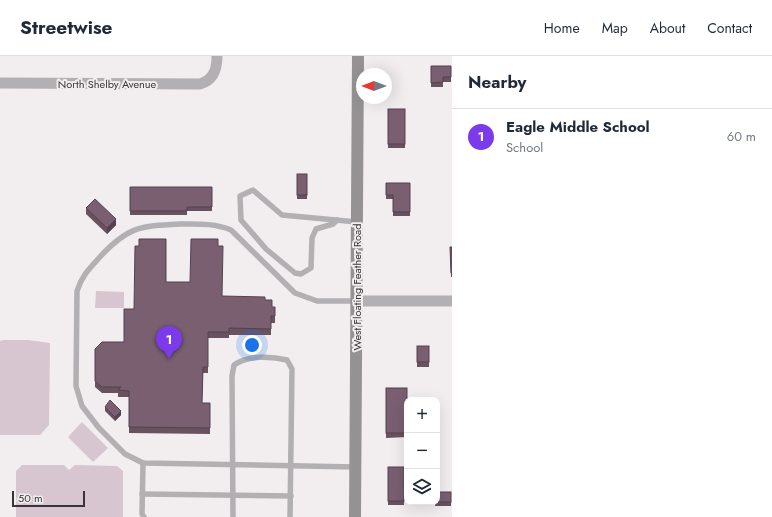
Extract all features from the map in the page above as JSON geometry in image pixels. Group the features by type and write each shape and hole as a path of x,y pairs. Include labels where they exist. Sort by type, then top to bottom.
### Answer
{"main road":[{"name":"West Floating Feather Road","path":"355,517 358,56"}],"street":[{"name":"North Shelby Avenue","path":"0,83 200,84 207,82 212,77 215,72 217,56"},
{"path":"356,300 452,301"}],"lane":[{"path":"337,220 333,224 316,229 312,238 311,268 301,274 295,273 266,249 241,220 240,196 253,190 282,215 337,220 357,222"},
{"path":"356,300 317,301 295,293 231,230 218,225 196,224 147,226 130,231 113,242 82,276 77,291 76,386 82,406 99,428 125,454 143,463 356,467"},
{"path":"233,517 232,376 234,364 242,359 277,358 287,360 292,369 290,517"},
{"path":"143,463 142,514 144,517"},
{"path":"142,494 291,496"}],"shaded area":[{"path":"96,291 124,292 124,308 95,308"},
{"path":"28,340 50,343 49,425 40,435 0,435 0,341"},
{"path":"82,422 108,448 93,462 68,437"},
{"path":"22,465 64,465 69,470 75,465 117,466 123,471 123,517 16,517 16,471"}],"building":[{"path":"431,66 451,66 451,77 443,77 443,82 431,83"},
{"path":"388,109 405,109 405,144 388,144"},
{"path":"297,174 307,174 307,195 297,195"},
{"path":"386,183 410,183 410,212 393,212 393,195 386,195"},
{"path":"130,187 212,187 212,207 187,207 187,211 130,211"},
{"path":"95,199 116,219 107,228 86,208"},
{"path":"139,239 166,239 166,282 190,282 191,239 218,239 218,246 223,246 222,296 265,297 265,300 272,300 272,307 275,307 275,316 271,316 271,329 229,328 229,332 208,332 208,367 203,367 202,403 210,403 210,428 129,427 129,391 118,390 121,387 102,387 95,381 95,349 102,342 124,342 124,309 134,309 135,246 139,246"},
{"path":"450,247 452,247 452,273 451,273"},
{"path":"417,346 429,346 429,362 417,362"},
{"path":"386,388 407,388 407,397 404,397 404,433 386,433"},
{"path":"110,400 121,411 115,417 105,407"},
{"path":"388,467 404,467 404,501 388,501"},
{"path":"440,492 451,492 451,502 440,502"}],"place":[{"name":"Eagle Middle School","path":"169,359"}]}
